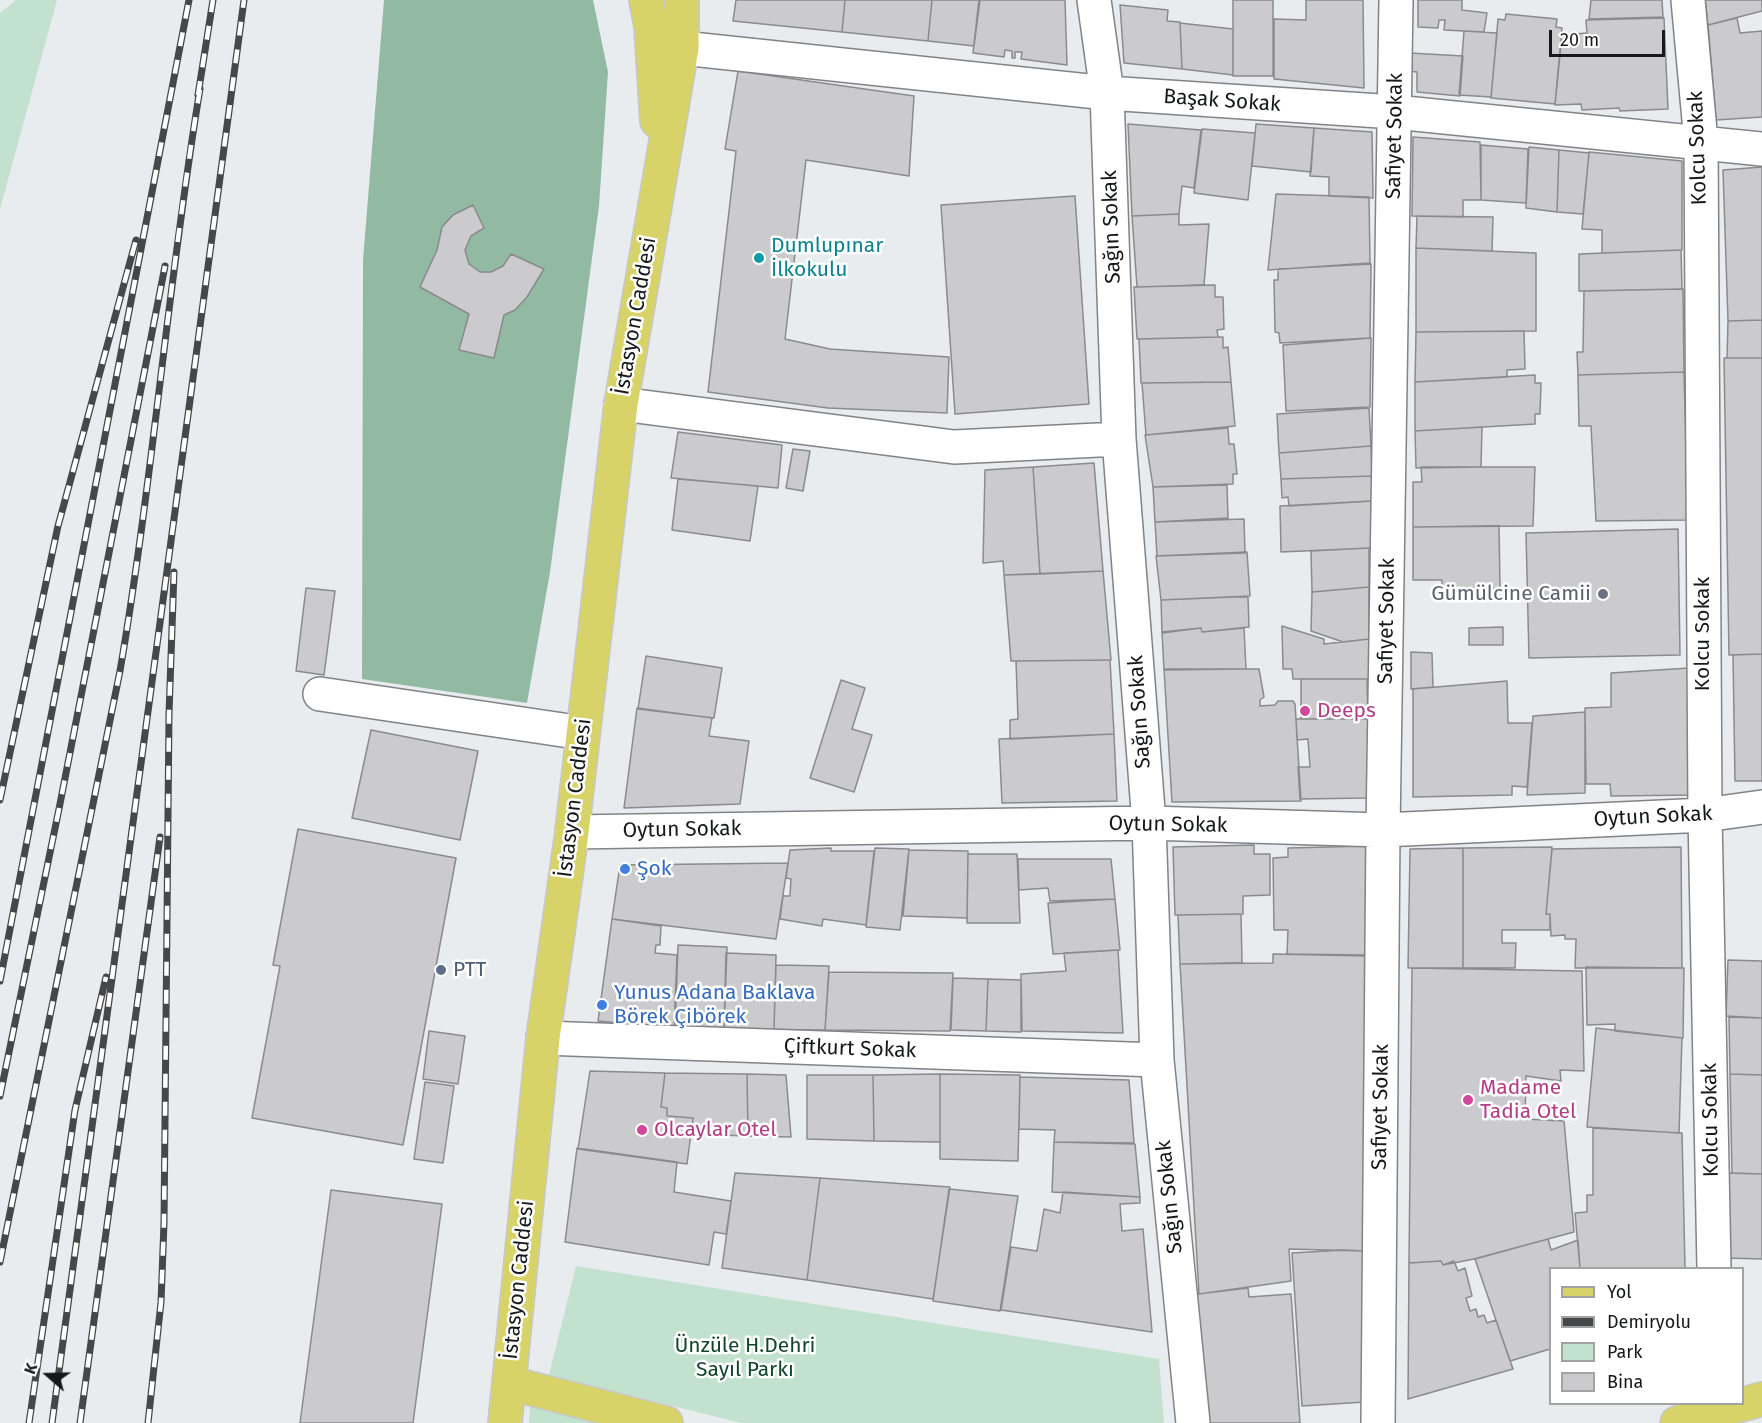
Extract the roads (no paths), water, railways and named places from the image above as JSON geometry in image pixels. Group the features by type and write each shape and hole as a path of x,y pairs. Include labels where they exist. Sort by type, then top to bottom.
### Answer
{"main road":[{"path":"646,0 651,26 660,174"},
{"path":"660,174 682,48 682,0"},
{"name":"İstasyon Caddesi","path":"505,1423 543,1038 572,832 621,404 660,174"},
{"path":"509,1383 666,1423"},
{"path":"1744,1402 1762,1399"},
{"path":"1677,1423 1717,1407"}],"street":[{"name":"Sağın Sokak","path":"1094,0 1107,93 1119,439 1149,823 1157,1060 1193,1423"},
{"name":"Safiyet Sokak","path":"1378,1423 1383,830 1396,0"},
{"name":"Kolcu Sokak","path":"1688,0 1701,142 1705,815 1714,1267"},
{"name":"Başak Sokak","path":"682,48 1107,93 1395,112 1762,149"},
{"path":"621,404 954,447 1119,439"},
{"path":"320,694 583,733"},
{"name":"Oytun Sokak","path":"572,832 1149,823 1383,830 1705,815 1762,807"},
{"name":"Çiftkurt Sokak","path":"543,1038 1157,1060"}],"railway":[{"path":"0,981 189,0"},
{"path":"198,95 213,0"},
{"path":"52,1423 244,0"},
{"path":"0,1262 120,671 142,526 200,89"},
{"path":"0,800 58,526 136,240"},
{"path":"0,1096 59,809 165,266"},
{"path":"148,1423 161,1302 164,1223 169,714 174,572"},
{"path":"80,1423 160,837"},
{"path":"29,1423 75,1110 106,977"}],"place":[{"name":"Dumlupınar İlkokulu","path":"759,258"},
{"name":"Gümülcine Camii","path":"1603,594"},
{"name":"Deeps","path":"1305,711"},
{"name":"Şok","path":"625,869"},
{"name":"PTT","path":"441,970"},
{"name":"Yunus Adana Baklava Börek Çibörek","path":"602,1005"},
{"name":"Madame Tadia Otel","path":"1468,1100"},
{"name":"Olcaylar Otel","path":"642,1130"}],"park label":[{"name":"Ünzüle H.Dehri Sayıl Parkı","path":"745,1358"}]}
